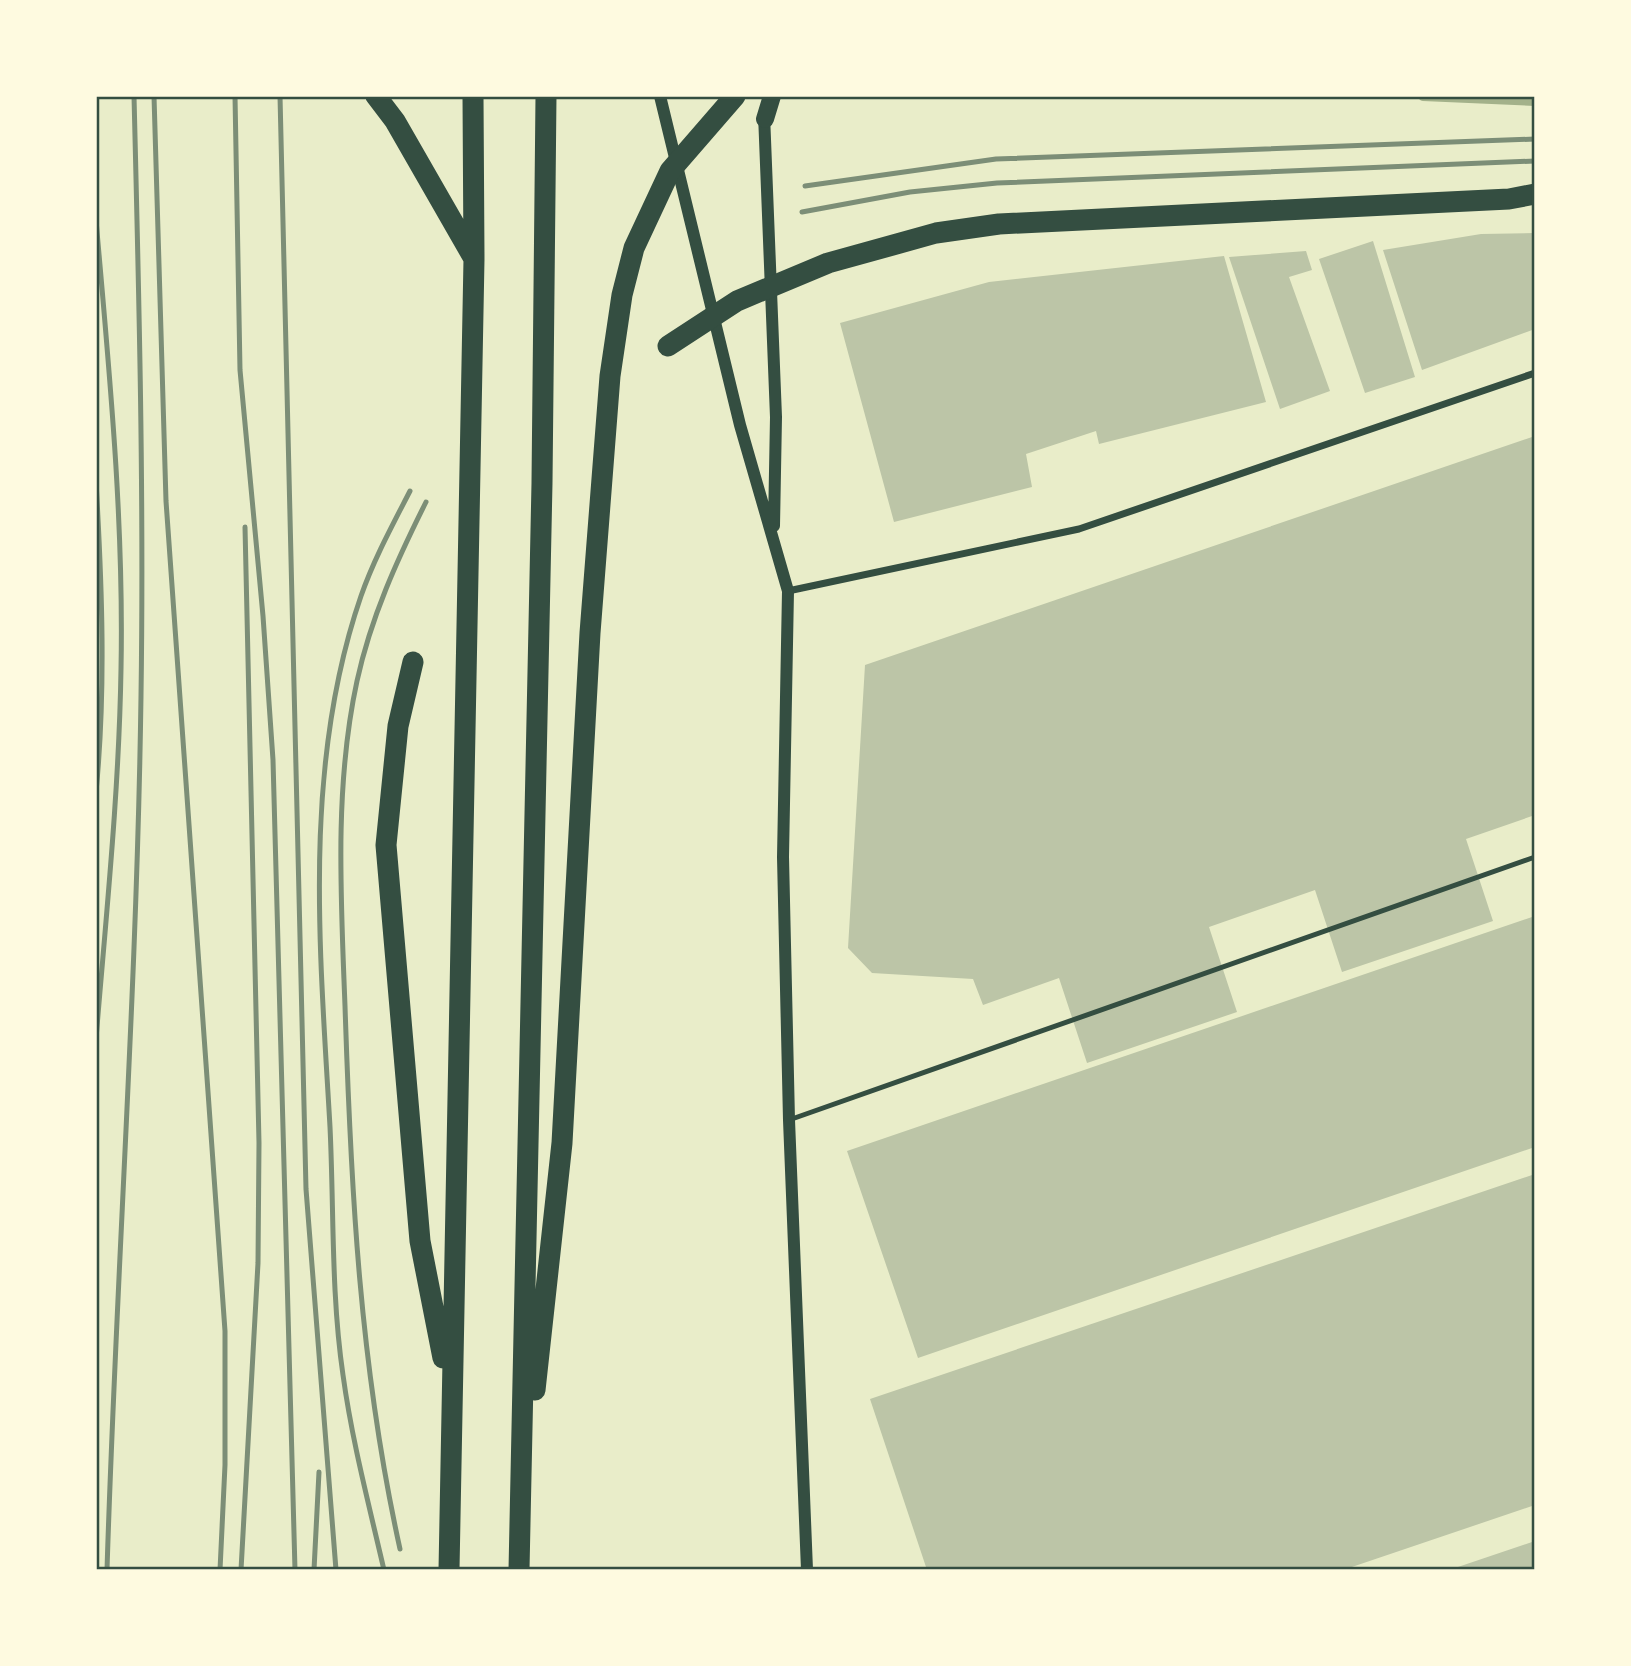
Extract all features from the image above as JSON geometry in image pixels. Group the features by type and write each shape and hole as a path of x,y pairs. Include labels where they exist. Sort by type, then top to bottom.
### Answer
{"highway":[{"path":"376,96 394,121 474,259"},
{"path":"449,1570 474,259 473,96"},
{"path":"519,1570 542,483 546,96"},
{"path":"520,1521 562,1143 590,633 610,376 622,295 634,247 670,171 735,96"},
{"path":"668,346 737,301 828,263 936,233 999,224 1509,199 1535,194"},
{"path":"413,662 398,726 386,845 420,1241 451,1394"}],"main road":[{"path":"765,119 772,96"}],"street":[{"path":"660,96 727,374 788,592 783,858 789,1119 807,1570"},
{"path":"763,96 773,349 774,540"},
{"path":"788,592 1079,528 1535,373"}],"lane":[{"path":"789,1119 1535,857"}],"building":[{"path":"1535,233 1535,329 1422,370 1383,250 1481,234"},
{"path":"1373,241 1415,377 1365,393 1319,259"},
{"path":"1306,251 1312,270 1289,277 1330,391 1280,409 1229,257"},
{"path":"1224,256 1266,402 1099,444 1096,431 1026,454 1032,487 894,522 840,323 989,282"},
{"path":"1535,436 1535,815 1466,839 1493,921 1342,972 1315,890 1209,927 1237,1012 1087,1063 1059,978 983,1005 973,979 872,973 848,948 865,665"},
{"path":"1535,916 1535,1147 918,1358 847,1151"},
{"path":"1535,1174 1535,1505 1343,1570 927,1570 870,1399"},
{"path":"1535,1541 1535,1570 1452,1570 1452,1569"}],"waterway":[{"path":"1423,96 1535,101"}],"railway":[{"path":"107,1570 135,915 141,696 141,471 134,96"},
{"path":"154,96 166,501 225,1331 225,1465 220,1570"},
{"path":"235,96 240,370 263,616 273,760 295,1570"},
{"path":"280,96 306,1189 336,1570"},
{"path":"805,186 996,159 1535,139"},
{"path":"802,212 910,192 997,183 1535,161"},
{"path":"96,220 114,444 121,613 118,762 96,1039"},
{"path":"96,482 102,637 96,792"},
{"path":"384,1570 351,1424 339,1344 322,994 320,860 330,726 342,661 366,582 410,491"},
{"path":"400,1549 375,1414 354,1211 342,925 342,802 350,721 363,657 386,589 426,502"},
{"path":"241,1570 258,1263 259,1143 245,527"},
{"path":"314,1570 319,1472"}]}
